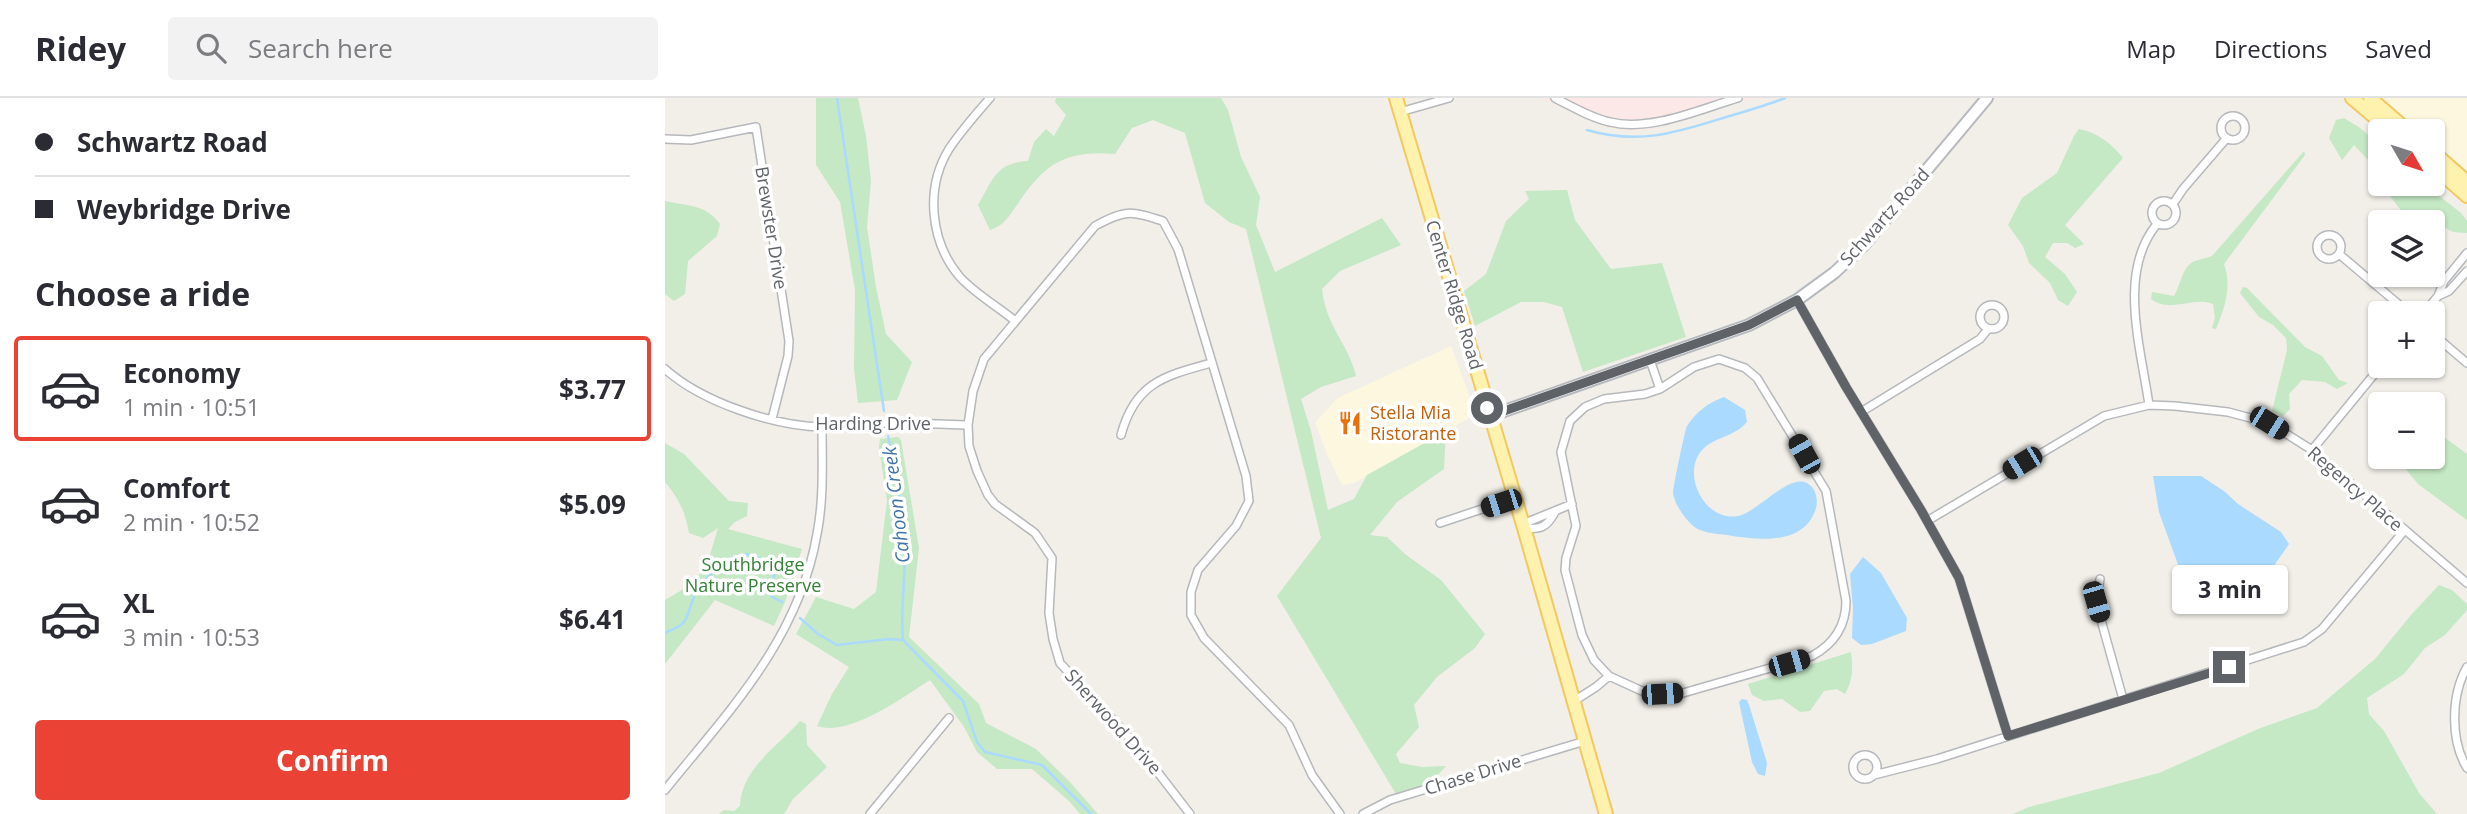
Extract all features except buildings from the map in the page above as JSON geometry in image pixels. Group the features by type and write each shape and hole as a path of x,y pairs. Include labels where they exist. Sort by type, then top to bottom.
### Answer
{"main road":[{"name":"Center Ridge Road","path":"1396,98 1606,814"},
{"path":"2352,98 2377,119"},
{"path":"2369,98 2394,119"},
{"path":"2445,163 2467,182"},
{"path":"2445,177 2467,196"}],"street":[{"path":"990,98 949,149 937,174 933,202 935,223 939,238 960,276 1014,320"},
{"path":"1400,112 1449,98"},
{"path":"1555,98 1602,120 1630,125 1656,122 1738,98"},
{"name":"Schwartz Road","path":"1490,416 1764,319 1797,300 1834,273 1863,246 1987,98"},
{"name":"Brewster Drive","path":"665,139 691,140 756,127 789,341 788,356 772,419"},
{"path":"2173,204 2162,201 2155,205 2152,217 2157,224 2165,226 2173,222 2176,215 2173,204 2226,139"},
{"name":"Sherwood Drive","path":"1190,814 1139,748 1061,663 1053,639 1049,613 1052,558 1035,533 1003,510 988,495 969,446 968,425 973,391 984,359 1095,226 1117,214 1136,213 1163,222 1178,249 1246,476 1249,501 1236,526 1198,570 1191,592 1191,615 1205,638 1289,725 1311,775 1340,814"},
{"path":"2149,405 2134,284 2137,262 2144,243 2157,224"},
{"path":"2434,301 2442,284 2467,253"},
{"path":"2339,254 2395,301"},
{"path":"2438,296 2452,289 2467,271"},
{"path":"1797,300 1959,578 2008,736"},
{"path":"1861,412 1980,339 1988,329"},
{"path":"2445,344 2467,363"},
{"path":"1719,359 1745,368 1757,378 1826,491 1846,601 1846,617 1826,649 1812,656 1683,693 1642,691 1609,676 1594,660 1582,635 1565,570 1566,558 1577,526 1572,504 1561,452 1570,421 1590,404 1660,389 1694,367 1719,359"},
{"path":"1650,360 1660,389"},
{"path":"1121,435 1126,417 1154,382 1170,374 1211,363"},
{"name":"Harding Drive","path":"665,369 680,382 712,400 772,419 822,427 881,423 968,425"},
{"path":"2312,450 2371,378"},
{"name":"Regency Place","path":"1927,521 2104,416 2149,405 2228,412 2265,422 2312,450 2467,583"},
{"path":"665,790 758,676 778,642 800,595 817,535 821,496 822,427"},
{"path":"1440,523 1515,498"},
{"path":"1524,528 1530,521 1572,504"},
{"path":"1874,775 1937,759 2304,642 2322,629 2404,531"},
{"path":"2100,579 2096,602 2123,699"},
{"path":"2467,667 2455,706 2458,747 2467,768"},
{"path":"1574,701 1609,676"},
{"path":"870,814 949,718"},
{"name":"Chase Drive","path":"1363,814 1390,800 1586,741"}],"shaded area":[{"path":"1540,98 1755,98 1653,128 1630,131 1606,127"},
{"path":"2375,98 2467,98 2467,175 2445,156 2445,119 2400,119"},
{"path":"1451,346 1476,414 1354,483 1342,485 1315,422 1338,398"}],"green space":[{"path":"816,98 858,98 871,181 867,227 876,287 886,334 912,362 897,400 858,403 854,369 855,290 840,202 816,165"},
{"path":"1056,98 1221,98 1228,110 1241,157 1260,197 1256,225 1275,272 1382,218 1401,245 1340,271 1322,289 1332,325 1348,354 1356,376 1321,387 1301,399 1311,431 1328,510 1354,499 1367,475 1446,431 1444,469 1397,502 1370,535 1387,537 1441,580 1485,634 1475,648 1437,677 1414,705 1419,727 1396,754 1400,763 1422,767 1446,766 1429,785 1396,794 1277,596 1321,538 1246,229 1229,222 1205,203 1185,133 1153,120 1132,128 1115,154 1082,155 1057,163 1037,179 999,226 990,230 978,205 996,174 1008,165 1028,161 1034,142 1046,129 1054,136 1066,115 1055,102"},
{"path":"2344,118 2368,135 2368,160 2354,145 2342,160 2329,138 2336,120"},
{"path":"2079,129 2104,139 2123,158 2065,225 2084,244 2075,248 2067,243 2053,243 2045,257 2065,274 2077,292 2068,306 2058,300 2050,283 2029,263 2023,246 2008,225 2022,198 2057,173"},
{"path":"2304,151 2305,155 2224,264 2226,297 2216,329 2212,328 2215,318 2213,304 2197,302 2166,305 2151,299 2152,292 2174,296 2187,267 2195,261 2212,256"},
{"path":"1567,190 1575,220 1611,269 1662,263 1686,337 1583,372 1562,307 1544,302 1521,302 1475,326 1464,291 1486,274 1506,221 1529,199 1525,191"},
{"path":"2390,196 2439,196 2467,221 2467,233 2453,232 2445,228 2445,210 2401,210"},
{"path":"665,201 702,209 715,217 720,224 717,236 688,261 685,294 674,301 665,294"},
{"path":"2243,287 2305,347 2322,356 2339,380 2348,383 2337,389 2325,382 2302,380 2289,394 2290,409 2283,416 2272,411 2287,350 2286,338 2273,325 2259,317 2240,293"},
{"path":"898,437 901,440 919,548 909,637 979,704 986,723 1036,749 1098,814 1080,814 1032,769 997,769 977,752 964,727 930,680 860,721 830,728 817,726 849,667 796,634 816,597 854,609 876,592 887,501 880,439"},
{"path":"2445,438 2467,454 2467,520 2418,484 2406,469 2445,469"},
{"name":"Southbridge Nature Preserve","path":"665,443 684,454 729,501 748,503 747,516 728,529 802,549 785,602 774,626 715,600 665,664 665,600 687,587 691,589 709,558 718,528 703,538 689,533 681,506 665,482"},
{"path":"2439,585 2452,590 2467,604 2467,610 2445,635 2425,648 2404,674 2367,698 2369,714 2384,731 2419,793 2437,814 2013,814 2029,807 2159,773 2258,729 2317,708 2375,659"},
{"path":"1851,652 1852,673 1845,694 1837,689 1824,691 1810,711 1800,712 1782,699 1764,701 1752,695 1748,684"},
{"path":"800,721 806,724 807,745 827,767 793,799 784,814 719,814 724,810 734,811 740,806 742,793 754,769"}],"water":[{"path":"1724,397 1745,410 1747,422 1736,431 1709,444 1699,454 1694,475 1701,497 1717,512 1738,516 1747,513 1788,485 1807,483 1815,492 1817,506 1809,522 1800,530 1789,535 1765,539 1711,533 1696,528 1678,507 1673,493 1687,426 1703,408"},
{"path":"2153,476 2201,476 2281,532 2289,544 2271,570 2241,592 2205,608 2193,606 2159,512"},
{"path":"1863,557 1881,573 1907,618 1906,631 1872,644 1861,645 1852,638 1850,574"},
{"path":"1742,699 1747,700 1767,763 1765,776 1758,774 1752,762 1739,702"}],"waterway":[{"name":"Cahoon Creek","path":"837,98 884,411"},
{"path":"1587,130 1623,137 1656,135 1689,128 1785,98"},
{"name":"Cahoon Creek","path":"888,436 901,503 905,543 903,640 963,701 977,742 985,752 1042,765 1091,814"},
{"path":"665,633 684,622 695,595 705,581 723,563 734,557 745,554 755,556 765,563 774,576 770,586"},
{"path":"771,596 782,602"},
{"path":"800,618 818,634 837,645 902,640"}],"place":[{"name":"Stella Mia Ristorante","path":"1350,423"}],"route":[{"path":"1487,408 1490,416 1606,376 1749,325 1797,300 1959,578 2008,736 2229,667"}]}
